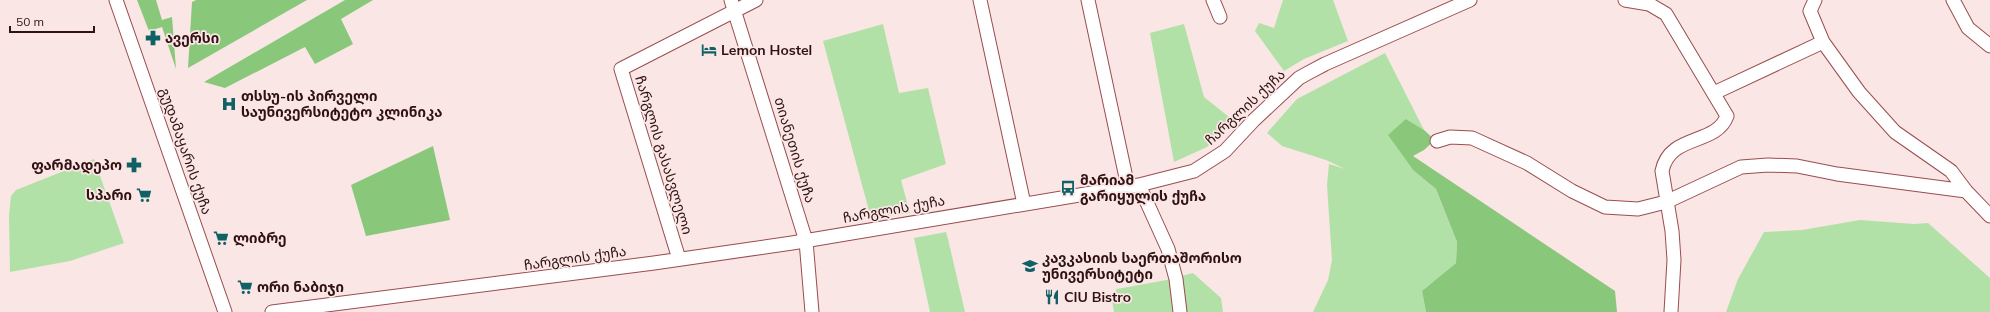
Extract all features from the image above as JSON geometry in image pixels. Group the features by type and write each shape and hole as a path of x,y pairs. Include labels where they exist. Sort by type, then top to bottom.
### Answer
{"street":[{"name":"გუდამაყარის ქუჩა","path":"116,0 225,312"},
{"name":"ჩარგლის გასასვლელი","path":"679,259 620,69 733,6 756,0"},
{"path":"980,0 1024,204"},
{"path":"1088,0 1134,186 1168,249 1176,279 1180,312"},
{"path":"1213,0 1220,16"},
{"name":"ჩარგლის ქუჩა","path":"272,312 528,281 806,241 1134,186 1194,171 1225,151 1254,120 1299,78 1324,64 1470,0"},
{"path":"1625,0 1652,2 1666,14 1727,116 1724,124 1716,131 1682,144 1670,153 1664,162 1662,171 1672,231 1674,260 1671,312"},
{"path":"1815,0 1810,11 1823,42 1859,92 1895,132 1950,171 1966,191 1990,216"},
{"path":"1953,0 1968,28 1990,46"},
{"name":"თიანეთის ქუჩა","path":"733,6 806,241 812,312"},
{"path":"1714,93 1823,42"},
{"path":"1437,140 1450,137 1472,138 1527,163 1572,191 1605,207 1638,209 1666,202 1741,168 1768,165 1797,166 1838,174 1966,191"}],"green space":[{"path":"137,0 156,0 162,20 172,17 176,69 162,27 149,31"},
{"path":"196,0 307,0 188,68 192,2"},
{"path":"345,0 373,0 341,19 353,44 315,64 305,47 225,88 204,82"},
{"path":"1283,0 1333,0 1348,41 1304,59 1284,71 1255,31 1259,23 1274,28"},
{"path":"883,24 899,93 928,88 946,164 901,180 910,213 871,218 823,41"},
{"path":"1184,24 1204,97 1234,121 1207,147 1174,162 1150,33"},
{"path":"1385,53 1424,130 1406,119 1414,171 1436,189 1457,242 1456,263 1422,291 1426,312 1313,312 1328,280 1332,260 1327,185 1329,164 1345,169 1326,160 1282,146 1267,133 1297,99"},
{"path":"1406,119 1424,130 1435,140 1424,150 1413,156 1615,291 1617,312 1426,312 1422,291 1456,263 1457,242 1436,189 1414,171 1388,135"},
{"path":"433,146 450,220 366,236 351,185"},
{"path":"94,159 124,243 70,261 10,272 9,216 11,196 16,190"},
{"path":"1860,220 1914,224 1928,223 1990,278 1990,312 1726,312 1738,279 1764,232 1802,230"},
{"path":"946,232 965,312 930,312 914,238"},
{"path":"1193,273 1221,298 1223,312 1184,312 1181,276"},
{"path":"1172,279 1173,312 1114,312 1111,295 1117,289"}],"place":[{"name":"ავერსი","path":"153,38"},
{"name":"Lemon Hostel","path":"709,50"},
{"name":"თსსუ-ის პირველი საუნივერსიტეტო კლინიკა","path":"229,104"},
{"name":"ფარმადეპო","path":"134,165"},
{"name":"მარიამ გარიყულის ქუჩა","path":"1068,188"},
{"name":"სპარი","path":"144,195"},
{"name":"ლიბრე","path":"221,238"},
{"name":"კავკასიის საერთაშორისო უნივერსიტეტი","path":"1030,266"},
{"name":"ორი ნაბიჯი","path":"245,287"},
{"name":"CIU Bistro","path":"1052,297"}]}
